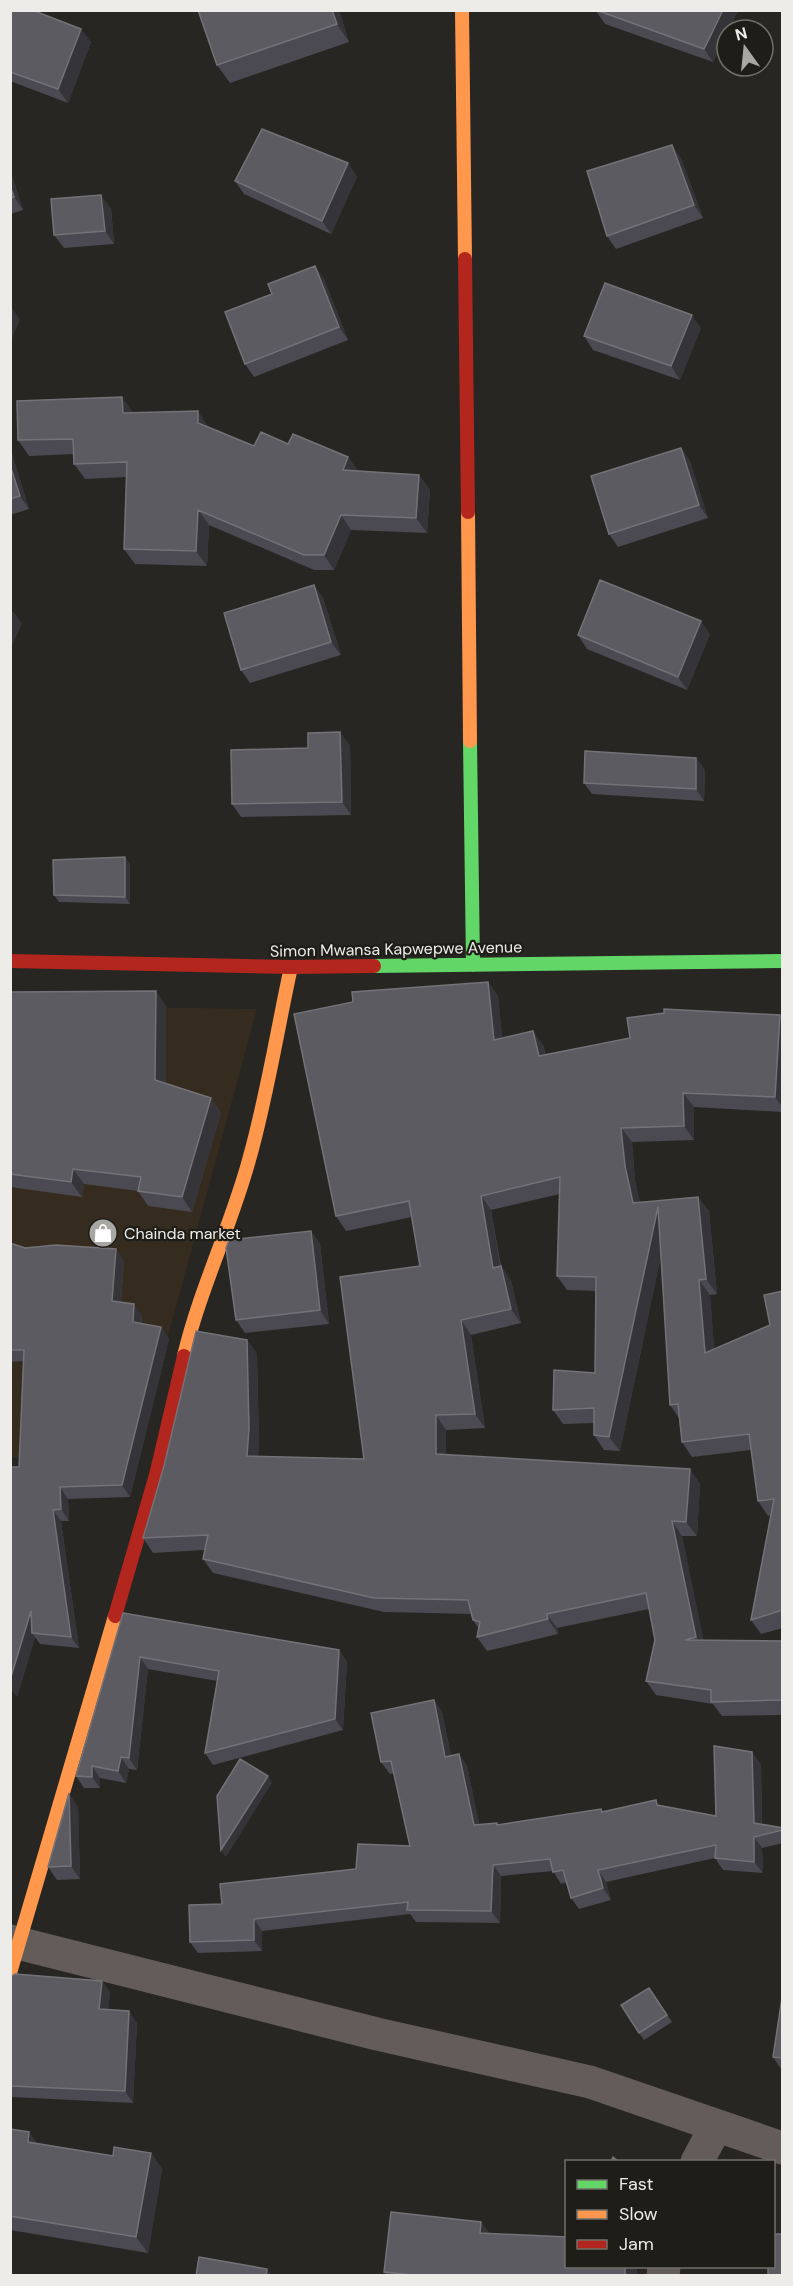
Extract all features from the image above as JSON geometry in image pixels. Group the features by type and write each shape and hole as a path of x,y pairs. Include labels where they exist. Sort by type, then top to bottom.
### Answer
{"street":[{"path":"462,10 473,964"},
{"name":"Simon Mwansa Kapwepwe Avenue","path":"10,961 291,967 783,961"},
{"path":"291,967 250,1158 234,1210 192,1323 156,1475 13,1952 590,2082 783,2148"},
{"path":"698,2160 716,2126"}],"shaded area":[{"name":"Chainda market","path":"11,1005 257,1009 131,1472 11,1457"}],"building":[{"path":"10,10 32,10 81,29 58,89 10,72"},
{"path":"198,10 332,10 337,24 217,65"},
{"path":"596,10 723,10 719,18 715,18 715,26 704,49"},
{"path":"262,129 348,163 322,221 235,181"},
{"path":"672,145 694,205 607,236 587,171"},
{"path":"10,186 14,197 10,198"},
{"path":"101,195 105,231 54,235 51,199"},
{"path":"315,266 339,327 245,364 225,312 272,294 268,284"},
{"path":"605,283 692,315 671,366 584,336"},
{"path":"122,397 123,413 198,411 198,423 254,446 261,432 288,444 293,434 348,457 343,470 419,475 416,518 341,515 324,555 304,555 198,510 196,551 124,549 127,462 74,464 73,439 18,440 17,401"},
{"path":"681,448 699,505 609,534 591,476"},
{"path":"10,465 20,496 10,499"},
{"path":"600,580 701,621 678,677 578,635"},
{"path":"314,585 331,642 241,670 224,613"},
{"path":"340,732 342,802 232,804 231,750 308,748 308,733"},
{"path":"585,751 696,758 696,789 584,783"},
{"path":"125,857 125,897 54,895 53,860"},
{"path":"488,982 494,1040 533,1031 539,1056 630,1038 627,1018 664,1013 664,1009 780,1015 775,1097 683,1093 684,1126 621,1128 625,1166 633,1203 698,1197 706,1279 699,1280 705,1353 770,1325 764,1295 783,1291 783,1610 751,1620 774,1499 758,1501 749,1434 682,1442 678,1404 670,1405 658,1207 609,1437 594,1435 594,1408 553,1410 554,1370 595,1373 596,1277 557,1276 560,1177 481,1196 493,1268 501,1266 511,1309 461,1320 475,1414 436,1415 436,1454 690,1469 686,1522 672,1521 696,1637 685,1640 783,1641 783,1700 711,1702 711,1690 646,1681 655,1640 646,1593 547,1614 548,1619 477,1637 480,1622 473,1620 468,1600 374,1598 203,1559 208,1535 143,1538 164,1466 196,1331 247,1340 249,1428 247,1456 364,1459 340,1277 420,1266 409,1201 336,1216 294,1014 353,1002 352,992"},
{"path":"156,991 155,1080 211,1098 182,1197 138,1191 141,1177 73,1169 71,1182 10,1174 10,992"},
{"path":"311,1231 320,1310 236,1320 226,1248 229,1240"},
{"path":"10,1243 25,1248 56,1245 116,1249 112,1301 134,1304 133,1322 161,1327 122,1485 60,1487 61,1509 53,1510 71,1637 32,1633 31,1611 10,1680 10,1467 19,1467 24,1350 10,1350"},
{"path":"123,1613 339,1650 335,1719 205,1753 219,1671 140,1657 129,1758 121,1757 118,1771 92,1766 92,1777 76,1776"},
{"path":"434,1700 445,1757 459,1754 474,1825 497,1823 497,1825 601,1809 602,1812 656,1800 657,1805 716,1816 714,1746 752,1752 754,1823 783,1828 783,1830 754,1837 754,1862 715,1858 716,1845 598,1870 603,1888 571,1898 563,1870 553,1872 550,1859 493,1865 491,1911 407,1910 408,1902 254,1919 254,1940 190,1942 189,1905 222,1904 220,1884 356,1869 358,1844 410,1846 391,1761 381,1762 371,1713"},
{"path":"240,1759 268,1776 221,1850 217,1796"},
{"path":"69,1793 71,1866 48,1867"},
{"path":"15,1974 102,1981 99,2009 129,2011 125,2091 10,2086 10,1977"},
{"path":"649,1988 667,2015 639,2033 621,2005"},
{"path":"783,1991 783,2058 773,2057"},
{"path":"10,2129 29,2132 28,2142 113,2156 114,2147 151,2153 136,2237 10,2216"},
{"path":"391,2212 481,2222 480,2233 565,2237 565,2268 625,2268 625,2276 422,2276 384,2272"},
{"path":"775,2234 783,2234 783,2276 768,2276 768,2268 775,2268"},
{"path":"199,2257 267,2269 266,2276 196,2276"}],"traffic: fast":[{"path":"470,741 473,965"},
{"path":"374,966 782,961"}],"traffic: slow":[{"path":"462,10 465,259"},
{"path":"468,512 470,741"},
{"path":"184,1356 198,1306 234,1209 249,1160 267,1088 291,967"},
{"path":"10,1973 115,1616"}],"traffic: jam":[{"path":"465,259 468,512"},
{"path":"10,961 291,967 374,966"},
{"path":"115,1616 156,1475 184,1356"}],"place":[{"name":"Chainda market","path":"103,1233"}]}
